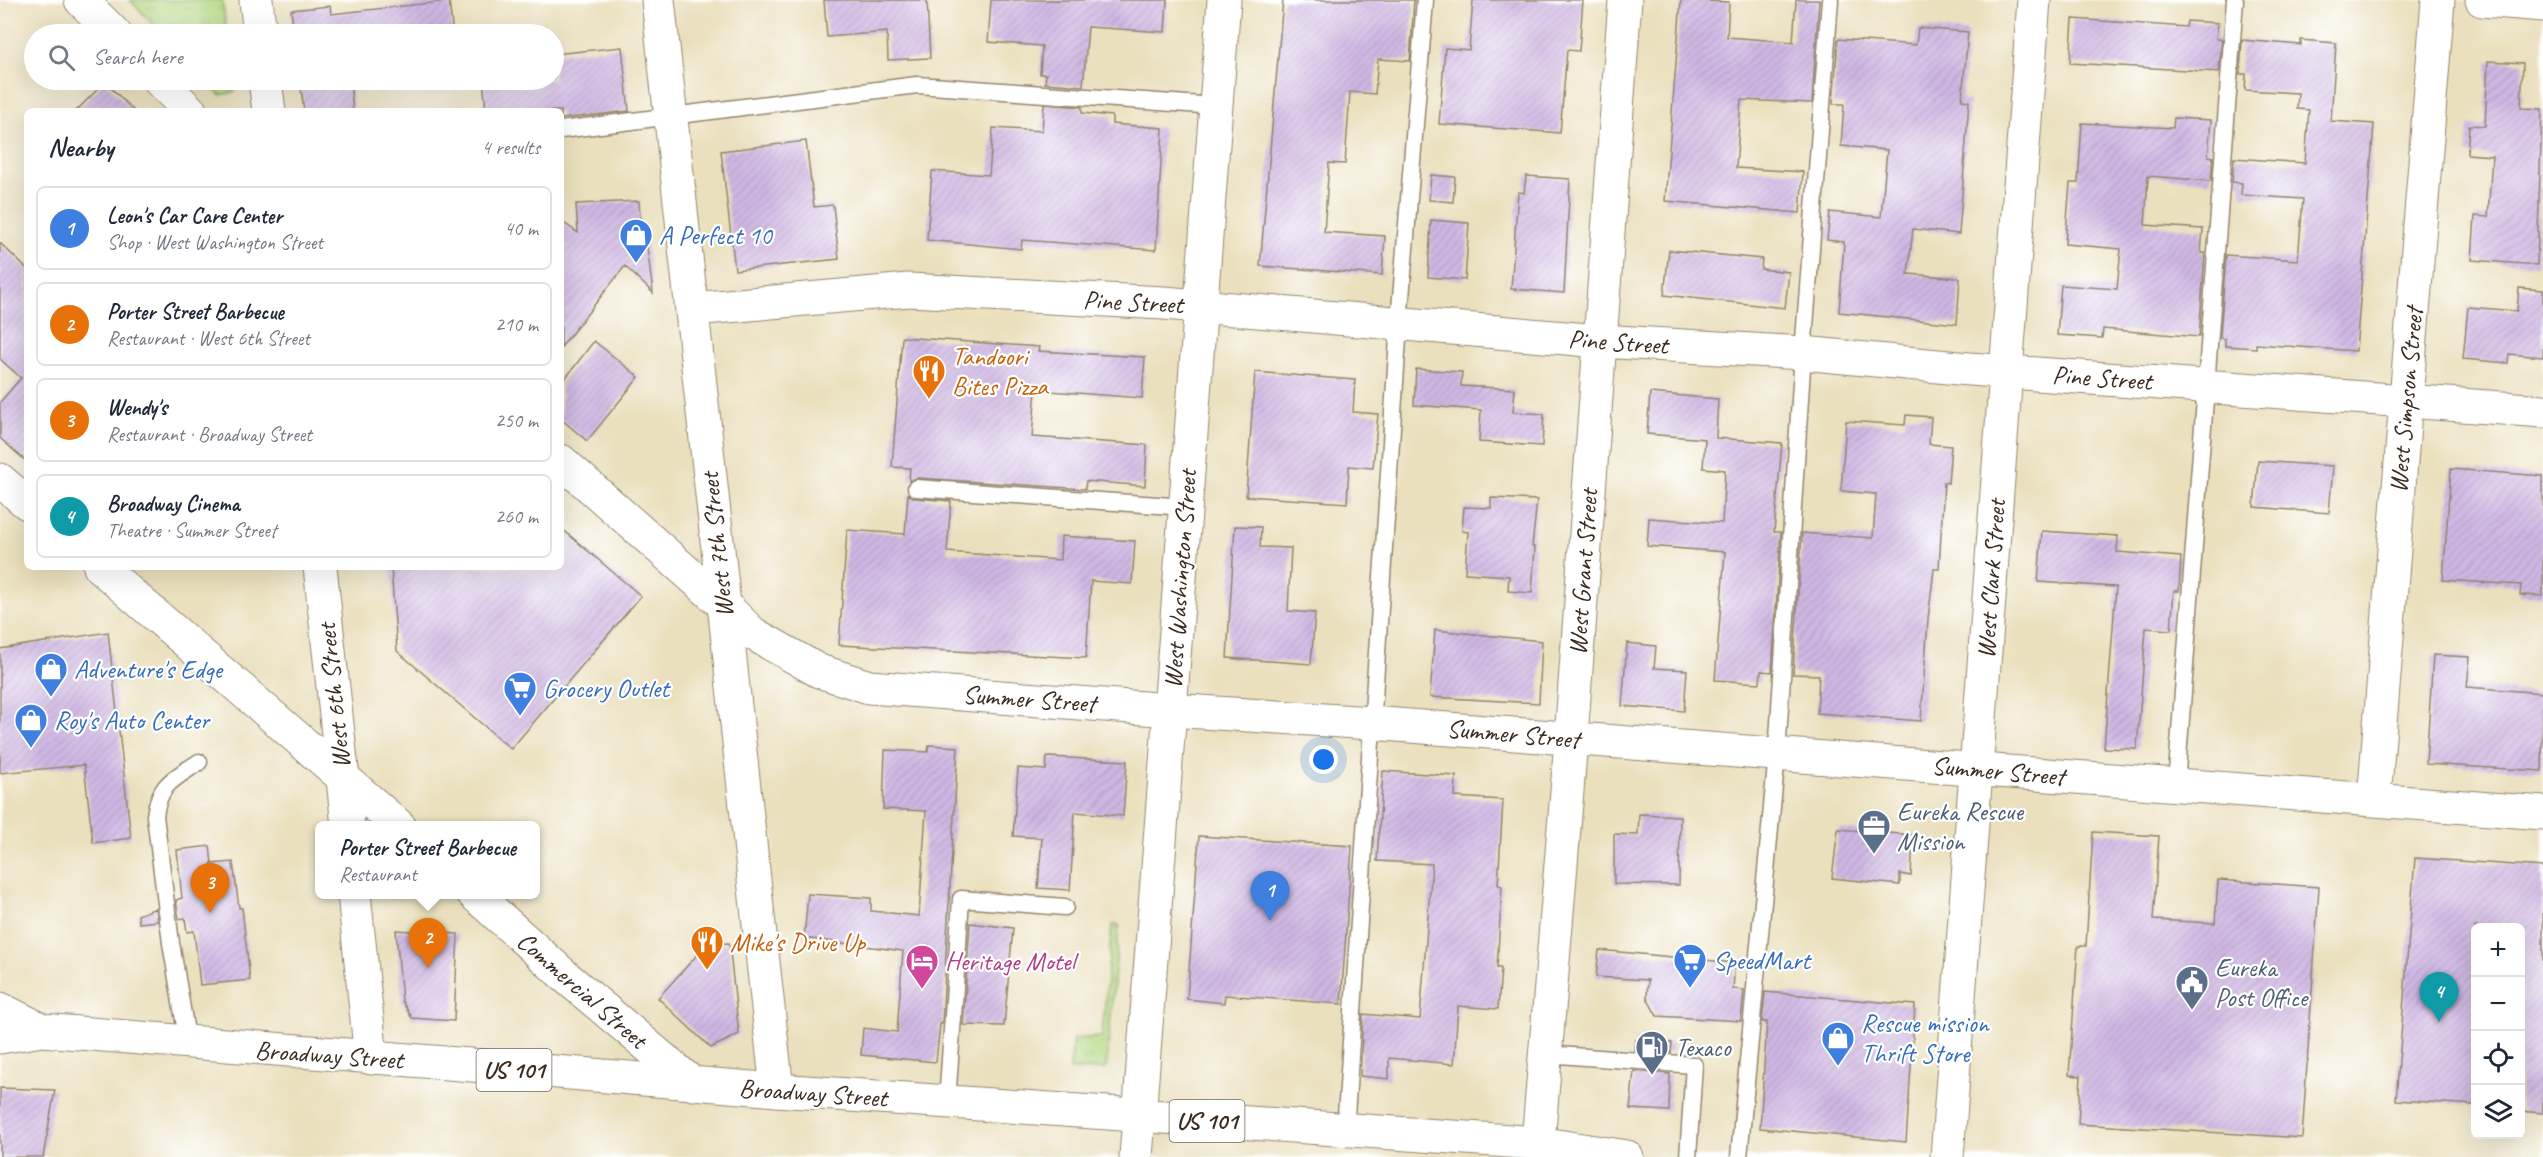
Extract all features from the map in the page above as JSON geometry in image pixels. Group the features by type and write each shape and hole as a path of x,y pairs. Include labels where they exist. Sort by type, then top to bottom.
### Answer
{"main road":[{"path":"81,0 105,24"},
{"path":"256,0 259,24"},
{"name":"West 7th Street","path":"658,0 777,1090"},
{"name":"West Washington Street","path":"1136,1157 1224,0"},
{"name":"West Grant Street","path":"1535,1149 1545,1054 1570,739 1625,0"},
{"name":"West Clark Street","path":"1947,1157 2034,0"},
{"name":"West Simpson Street","path":"2374,800 2438,0"},
{"path":"2482,0 2543,5"},
{"path":"169,90 187,108"},
{"path":"266,90 269,108"},
{"name":"Pine Street","path":"693,309 909,290 1201,306 1600,341 1803,353 2006,372 2543,411"},
{"name":"Summer Street","path":"564,464 723,604 752,633 819,671 869,687 1777,753 2543,813"},
{"path":"0,480 24,500"},
{"path":"104,570 183,636 293,736 343,774 395,821"},
{"name":"West 6th Street","path":"320,570 348,821"},
{"path":"355,899 371,1058"},
{"name":"Commercial Street","path":"480,899 566,977 693,1084"},
{"name":"US 101","path":"0,1009 42,1030"},
{"name":"Broadway Street","path":"0,1037 42,1030 188,1044 693,1084 1345,1131 1627,1157"}],"lane":[{"path":"1345,1131 1399,323 1425,0"},
{"path":"1739,1157 1777,753 1803,353 1830,0"},
{"path":"2175,785 2235,0"},
{"path":"564,133 670,115 917,85 1216,106"},
{"path":"916,488 1186,507"},
{"path":"188,1044 171,943 154,816 157,798 166,784 199,762"},
{"path":"947,1103 961,898 1065,907"},
{"path":"1545,1054 1694,1065 1688,1157"}],"green space":[{"path":"130,0 222,0 226,24 153,24"},
{"path":"215,90 235,90 235,92 220,95"},
{"path":"1112,925 1119,925 1106,1069 1070,1070 1073,1039 1102,1037"}],"building":[{"path":"824,0 927,0 930,58 888,60 887,32 827,37"},
{"path":"991,0 1167,0 1165,32 1088,27 1083,86 1045,83 1046,74 1040,74 1042,46 988,42"},
{"path":"1283,0 1414,0 1410,61 1378,59 1375,94 1350,92 1345,164 1329,163 1324,232 1385,236 1382,275 1260,266"},
{"path":"1473,0 1583,0 1579,51 1567,50 1560,133 1439,124 1445,48 1469,50"},
{"path":"1681,0 1729,2 1727,37 1793,42 1796,0 1819,0 1812,103 1741,100 1736,168 1803,172 1800,213 1665,201"},
{"path":"449,1 452,24 293,24 291,10 330,6 331,14"},
{"path":"2073,19 2186,27 2187,21 2218,23 2216,39 2222,39 2219,72 2070,63"},
{"path":"1918,28 1968,32 1962,100 1969,101 1959,234 1913,229 1908,274 1960,278 1957,324 1839,312 1844,242 1827,240 1830,212 1881,217 1887,150 1841,146 1844,104 1833,104 1838,39 1916,45"},
{"path":"2242,40 2301,45 2301,40 2336,43 2331,121 2374,124 2356,351 2256,344 2256,348 2225,346 2225,339 2220,338 2226,255 2298,260 2303,199 2241,195 2242,183 2232,182 2234,158 2305,163 2309,110 2297,109 2298,93 2245,90 2246,74 2240,74"},
{"path":"622,47 629,111 564,119 564,108 486,108 484,90 564,90 564,53"},
{"path":"2488,61 2523,63 2521,108 2542,109 2537,265 2472,260 2475,216 2488,217 2492,156 2467,154 2469,125 2485,126"},
{"path":"97,90 113,90 131,108 79,108"},
{"path":"301,90 351,90 353,108 304,108"},
{"path":"1044,104 1082,107 1082,113 1112,116 1112,124 1163,128 1156,250 1022,240 1021,249 927,240 932,171 989,175 993,128 1042,131"},
{"path":"2174,118 2211,120 2208,156 2213,157 2211,181 2148,176 2145,225 2203,229 2201,253 2205,253 2199,337 2103,329 2102,338 2057,335 2061,285 2117,289 2121,249 2065,244 2070,183 2078,183 2082,123 2173,128"},
{"path":"806,141 814,207 833,205 839,259 735,270 721,151"},
{"path":"1431,175 1455,177 1453,202 1429,200"},
{"path":"1526,176 1570,179 1564,293 1511,289 1518,192 1524,193"},
{"path":"639,201 641,231 645,231 653,293 625,266 564,343 564,223 578,233 576,204"},
{"path":"1431,220 1469,223 1465,280 1428,277"},
{"path":"0,243 24,266 24,459 0,438 0,402 21,378 0,359"},
{"path":"1669,250 1762,259 1761,269 1789,272 1785,308 1664,295"},
{"path":"2519,288 2543,290 2543,357 2509,354 2508,363 2463,359 2468,307 2517,311"},
{"path":"902,337 1039,347 1038,351 1145,357 1142,398 1036,390 1032,437 1147,445 1145,486 1086,481 1085,489 917,478 909,481 910,468 892,467"},
{"path":"594,341 639,377 587,441 564,422 564,380"},
{"path":"1416,369 1462,372 1461,386 1515,389 1513,412 1544,414 1542,446 1479,442 1481,410 1414,405"},
{"path":"1255,372 1355,380 1353,412 1378,414 1373,468 1349,466 1347,503 1246,496"},
{"path":"1650,393 1718,399 1716,438 1782,443 1774,532 1781,532 1772,672 1761,671 1760,683 1715,680 1725,552 1647,546 1649,518 1722,523 1725,470 1703,468 1705,439 1647,434"},
{"path":"1906,415 1931,417 1929,444 1951,446 1948,483 1944,482 1939,569 1934,569 1928,619 1921,721 1817,713 1819,675 1793,674 1802,533 1873,538 1876,494 1841,491 1846,421 1905,425"},
{"path":"2258,461 2333,466 2329,513 2254,507"},
{"path":"2451,469 2543,476 2543,596 2520,595 2521,585 2443,580"},
{"path":"908,494 915,498 951,501 947,552 1060,560 1061,536 1135,541 1132,584 1091,581 1086,658 839,645 847,530 905,534"},
{"path":"1491,498 1537,500 1532,547 1535,547 1532,593 1508,591 1509,576 1465,573 1468,532 1462,531 1464,507 1491,508"},
{"path":"1235,526 1261,527 1260,547 1291,548 1288,611 1315,613 1311,664 1227,658"},
{"path":"564,531 641,596 511,749 397,651 391,570 564,570"},
{"path":"2042,531 2118,536 2117,552 2181,557 2179,591 2174,591 2171,630 2146,628 2137,749 2104,748 2116,587 2038,582"},
{"path":"1435,630 1542,641 1539,703 1430,697"},
{"path":"108,632 131,838 93,843 84,765 0,773 0,649"},
{"path":"1627,643 1656,646 1654,668 1687,670 1684,711 1622,706"},
{"path":"2433,655 2470,657 2467,687 2543,693 2542,771 2426,764"},
{"path":"929,745 958,747 942,1024 940,1024 936,1062 861,1055 863,1028 897,1032 903,951 804,938 808,894 871,898 871,911 919,916 926,811 883,809 885,750 928,752"},
{"path":"1047,757 1127,761 1123,816 1075,812 1070,890 1038,888 1042,838 1013,836 1018,768 1046,770"},
{"path":"1383,771 1456,776 1455,797 1503,800 1498,885 1502,886 1497,968 1501,968 1498,1009 1458,1006 1454,1064 1389,1058 1389,1079 1360,1076 1363,1014 1420,1019 1432,864 1377,861"},
{"path":"1639,814 1680,816 1679,885 1614,884 1614,834 1638,835"},
{"name":"Eureka Rescue Mission","path":"1838,829 1913,835 1911,876 1900,874 1900,885 1832,878"},
{"name":"Eureka Post Office","path":"2093,832 2159,836 2153,920 2215,923 2218,880 2319,887 2302,1138 2078,1124 2081,1076 2069,1075 2078,946 2086,946"},
{"path":"1199,836 1352,846 1341,1004 1225,995 1224,1003 1187,999"},
{"path":"210,846 212,864 233,862 239,908 242,908 250,980 200,985 194,931 187,932 185,918 179,919 176,900 182,898 177,850"},
{"path":"2415,858 2543,867 2543,1113 2525,1111 2525,923 2471,923 2471,1105 2396,1100"},
{"path":"156,908 158,921 139,923 138,915"},
{"path":"970,923 1013,928 1004,1026 963,1025"},
{"path":"396,930 458,934 454,1021 412,1018 402,1001"},
{"name":"Mike's Drive Up","path":"729,943 739,1034 711,1048 658,998 707,944"},
{"name":"SpeedMart","path":"1599,950 1735,963 1733,989 1744,990 1741,1021 1657,1016 1647,998 1648,980 1596,977"},
{"name":"Rescue mission Thrift Store","path":"1765,992 1915,1005 1906,1142 1760,1128 1767,1022 1762,1022"},
{"path":"1636,1040 1672,1043 1671,1053 1635,1050"},
{"path":"1634,1071 1670,1074 1669,1111 1630,1109"},
{"path":"0,1088 55,1090 43,1157 0,1157"}],"place":[{"name":"A Perfect 10","path":"636,264"},
{"name":"Tandoori Bites Pizza","path":"929,400"},
{"name":"Adventure's Edge","path":"51,698"},
{"name":"Grocery Outlet","path":"520,717"},
{"name":"Roy's Auto Center","path":"31,749"},
{"name":"Eureka Rescue Mission","path":"1874,855"},
{"name":"Wendy's","path":"210,913"},
{"name":"Leon's Car Care Center","path":"1270,921"},
{"name":"Porter Street Barbecue","path":"428,968"},
{"name":"Mike's Drive Up","path":"707,971"},
{"name":"SpeedMart","path":"1690,989"},
{"name":"Heritage Motel","path":"922,990"},
{"name":"Eureka Post Office","path":"2192,1011"},
{"name":"Broadway Cinema","path":"2439,1022"},
{"name":"Rescue mission Thrift Store","path":"1838,1067"},
{"name":"Texaco","path":"1652,1076"}]}
